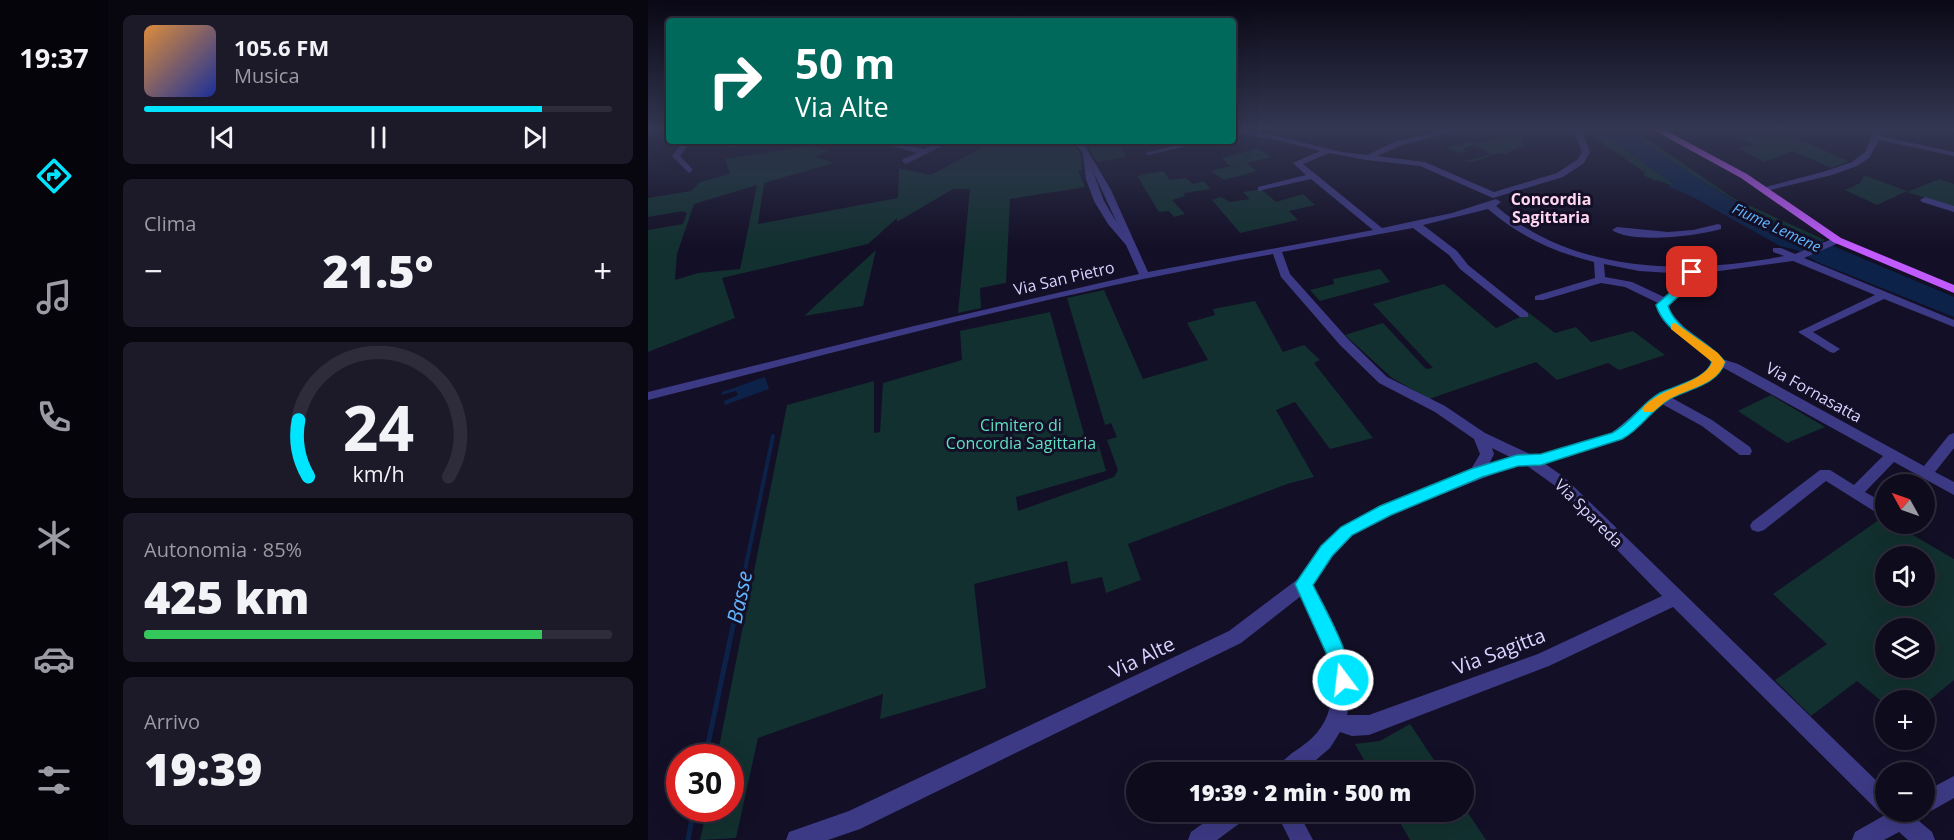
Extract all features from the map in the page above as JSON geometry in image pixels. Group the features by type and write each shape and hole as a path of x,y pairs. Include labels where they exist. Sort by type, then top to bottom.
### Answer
{"main road":[{"path":"1729,168 1744,176 1833,241 1954,289"}],"street":[{"path":"1087,168 1093,189 1112,224 1132,248 1145,276"},
{"path":"1303,168 1381,232"},
{"path":"1431,168 1495,206 1517,227 1547,242 1599,260 1692,272 1799,256 1833,241"},
{"name":"Via San Pietro","path":"648,396 958,319 1145,276 1416,225 1495,206 1572,168"},
{"path":"1762,189 1841,168"},
{"path":"1261,189 1312,176"},
{"path":"1925,200 1954,209"},
{"path":"1416,225 1453,253 1464,267 1524,315"},
{"path":"1617,230 1679,236 1718,227"},
{"path":"1777,250 1799,256 1883,295 1954,324"},
{"name":"Via Spareda","path":"1277,251 1285,275 1344,342 1383,380 1440,409 1480,436 1529,460 1559,481 1675,598 1875,790"},
{"path":"1599,260 1601,280"},
{"path":"1692,272 1690,280 1662,305 1665,316 1714,356 1718,362"},
{"path":"1539,298 1601,280 1628,284 1666,303"},
{"path":"1834,349 1804,332 1883,295"},
{"name":"Via Alte","path":"797,840 852,821 1235,637 1304,584 1327,551 1347,531 1386,510 1476,473 1517,460 1541,459 1617,436 1628,430 1662,398 1709,376 1716,370 1718,362"},
{"name":"Via Fornasatta","path":"1718,362 1734,367 1925,474"},
{"path":"1662,398 1707,423 1745,451"},
{"path":"1476,473 1487,454 1480,436"},
{"path":"1925,474 1954,438"},
{"path":"1855,492 1892,455"},
{"path":"1758,526 1825,474 1875,505"},
{"name":"Via Fornasatta","path":"1935,479 1954,489"},
{"path":"1298,762 1318,746 1328,734 1340,704 1343,680 1338,657 1304,584"},
{"name":"Via Sagitta","path":"1335,720 1352,726 1369,724 1544,660 1675,598"},
{"path":"1935,797 1954,786"},
{"path":"1199,840 1223,822"},
{"path":"1292,822 1302,840"},
{"path":"1863,840 1886,822"},
{"name":"Via Spareda","path":"1907,822 1924,840"}],"green space":[{"path":"728,168 816,168 764,183 758,224 898,198 900,168 931,175 944,168 1082,168 1078,171 1085,187 1010,199 1006,283 980,288 981,308 958,313 970,189 953,189 897,222 897,218 868,244 722,278 735,318 648,352 648,230 683,224 687,213 683,211 648,217 648,198 691,191 700,182 730,174","holes":["757,185 740,269 698,273 675,280 677,254 694,204"]},
{"path":"1222,168 1253,168 1257,171 1224,180 1211,171"},
{"path":"1638,168 1652,168 1674,184 1655,181 1643,175 1645,173"},
{"path":"1682,168 1690,168 1733,198 1825,240 1822,242 1769,219"},
{"path":"1163,171 1170,180 1186,178 1193,184 1203,181 1211,189 1184,193 1185,196 1172,200 1185,214 1174,217 1169,211 1159,212 1137,176"},
{"path":"1864,175 1907,191 1877,205 1845,190 1860,183"},
{"path":"1939,179 1954,184 1954,207 1907,192"},
{"path":"1262,190 1276,202 1303,194 1315,205 1289,211 1298,220 1240,233 1212,200 1221,197 1230,202 1250,199 1243,192"},
{"path":"876,250 863,306 804,316"},
{"path":"1380,269 1390,282 1320,301 1310,290 1334,284 1333,279"},
{"path":"1444,284 1496,328 1529,313 1555,333 1576,327 1591,342 1633,331 1665,355 1619,370 1608,363 1557,380 1536,362 1429,399 1392,378 1345,335 1383,323 1426,369 1433,368 1373,304"},
{"name":"Cimitero di Concordia Sagittaria","path":"1104,290 1143,379 1208,360 1187,323 1215,315 1213,309 1255,301 1283,352 1304,345 1320,360 1314,363 1373,438 1330,449 1295,402 1276,410 1314,477 1287,484 1128,544 1141,580 1106,593 1102,577 1071,584 1067,561 974,584 986,688 880,719 883,694 758,738 744,802 744,744 720,744 787,405 874,381 874,433 880,432 883,383 962,360 960,331 1050,312 1087,445 1098,443 1106,471 1016,497 1018,511 1114,477 1118,470 1107,440 1117,437 1111,423 1105,425 1067,298"},
{"path":"1771,395 1825,427 1787,443 1738,411"},
{"path":"1875,523 1875,534 1911,534 1932,546 1875,546 1875,606 1935,606 1935,548 1954,559 1954,680 1935,696 1935,690 1875,690 1875,696 1857,681 1811,716 1775,680 1827,644 1773,594"},
{"path":"1410,724 1435,762 1365,762 1355,744 1380,741"},
{"path":"704,822 740,822 736,838 700,840"},
{"path":"1400,822 1474,822 1486,840 1410,840"}],"water":[{"name":"Fiume Lemene","path":"1652,168 1683,168 1757,214 1954,297 1954,317 1817,262 1799,251 1780,246 1693,197 1669,187 1673,183"},
{"path":"765,377 769,389 725,405 724,401 738,395 736,391 722,395 722,392"}],"waterway":[{"name":"Basse","path":"741,589 773,436"},
{"name":"Basse","path":"708,744 741,588"},
{"name":"Basse","path":"688,840 691,822"}],"slow traffic":[{"path":"1649,409 1655,402 1696,383 1716,370 1718,362 1714,356 1675,326"}],"district":[{"name":"Concordia Sagittaria","path":"1551,208"}],"route":[{"path":"1343,680 1338,657 1304,584 1327,551 1347,531 1386,510 1476,473 1517,460 1541,459 1617,436 1628,430 1655,402 1709,376 1716,370 1718,362 1714,356 1665,316 1662,305 1681,290 1690,280 1692,272"}]}
